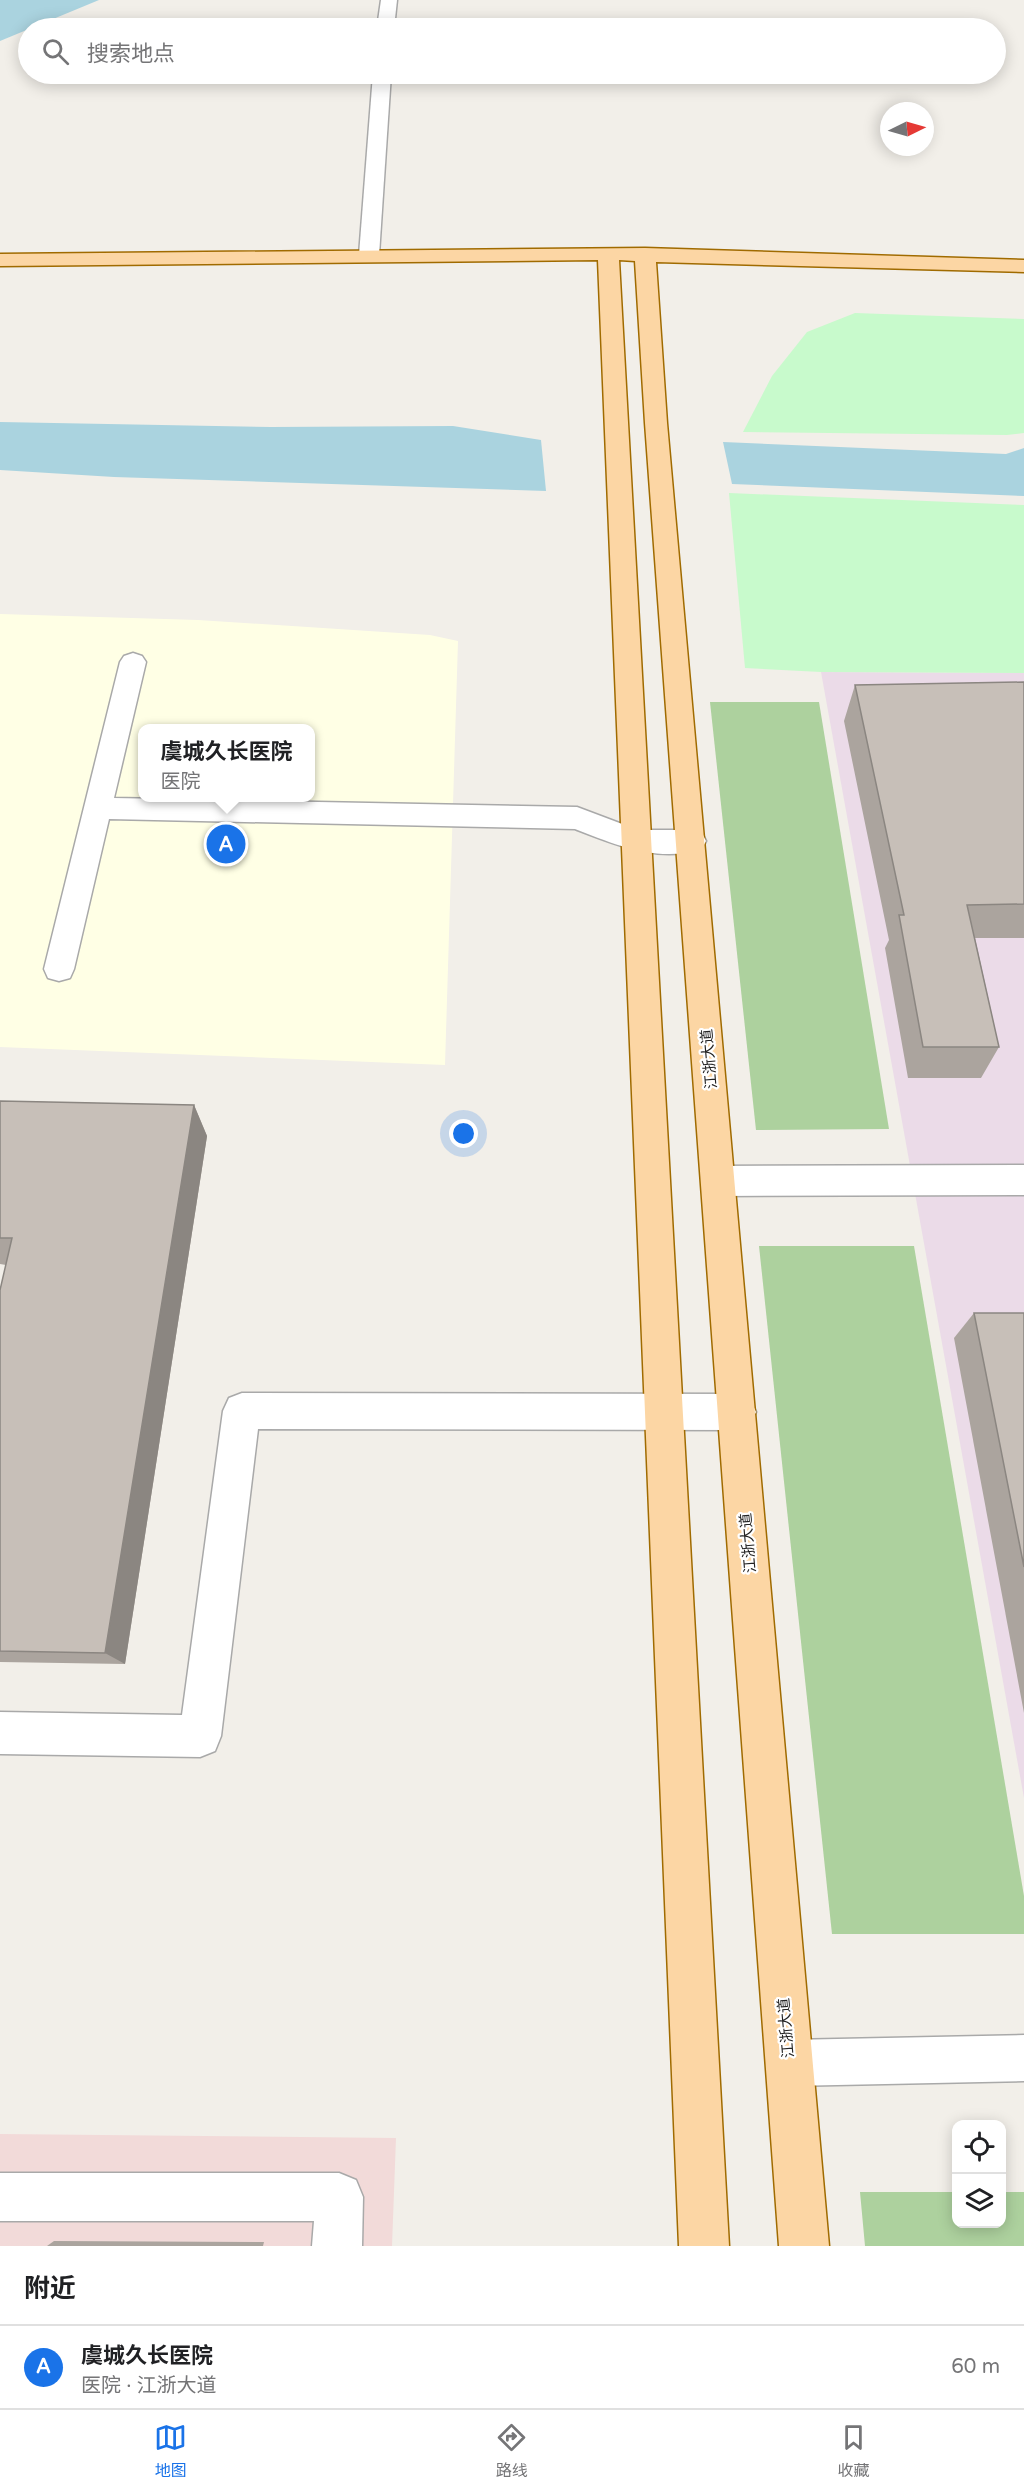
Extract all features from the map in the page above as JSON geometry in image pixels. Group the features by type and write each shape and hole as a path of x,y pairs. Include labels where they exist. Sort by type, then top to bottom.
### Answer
{"main road":[{"path":"608,254 619,522 704,2246"},
{"path":"0,260 645,254 1024,266"},
{"name":"江浙大道","path":"645,254 656,423 692,841 804,2246"}],"street":[{"path":"387,18 389,0"},
{"path":"369,255 381,84"},
{"path":"59,969 132,662"},
{"path":"97,808 577,818 636,841 692,841"},
{"path":"719,1181 1024,1180"},
{"path":"0,1733 200,1736 242,1411 738,1412"},
{"path":"789,2063 1024,2058"},
{"path":"0,2197 339,2196 337,2246"}],"shaded area":[{"path":"0,614 198,620 430,635 458,641 445,1065 0,1047"},
{"path":"821,672 1024,673 1024,1798"},
{"path":"0,2134 396,2138 392,2246 0,2246"}],"green space":[{"path":"855,313 1024,319 1024,433 1007,435 743,432 772,376 807,332"},
{"path":"729,493 1024,505 1024,673 821,672 745,668"},
{"path":"710,702 819,702 889,1129 756,1130"},
{"path":"759,1246 914,1246 1024,1896 1024,1934 832,1934"},
{"path":"860,2192 952,2192 952,2228 1006,2228 1006,2192 1024,2192 1024,2246 865,2246"}],"water":[{"path":"0,0 99,0 56,18 18,18 18,34 0,41"},
{"path":"0,422 271,427 453,426 541,440 546,491 114,477 0,470"},
{"path":"723,442 1006,454 1024,448 1024,496 732,484"}],"building":[{"path":"1024,682 1024,904 967,905 999,1047 923,1047 899,915 904,915 855,685"},
{"path":"0,1101 194,1105 105,1653 0,1651 0,1290 12,1238 0,1238"},
{"path":"974,1313 1024,1313 1024,1567"}],"place":[{"name":"虞城久长医院","path":"226,844"}]}
